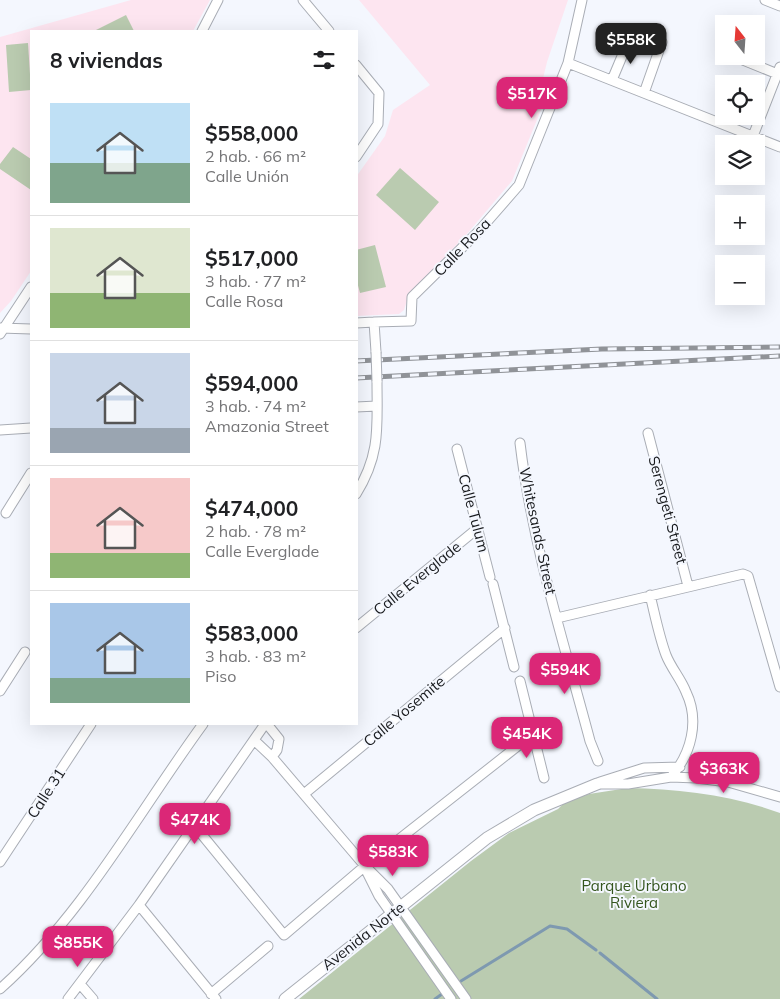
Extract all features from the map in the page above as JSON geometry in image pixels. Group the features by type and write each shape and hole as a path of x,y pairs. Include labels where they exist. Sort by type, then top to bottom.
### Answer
{"street":[{"path":"203,30 218,0"},
{"path":"303,0 327,30"},
{"path":"582,0 568,63 750,135"},
{"path":"765,0 780,6"},
{"path":"612,80 628,42"},
{"path":"644,93 662,42"},
{"name":"Calle Rosa","path":"374,322 411,321 412,297 478,232 519,185 568,63"},
{"path":"753,135 779,72 759,65"},
{"path":"358,67 379,93 378,124 358,154"},
{"path":"765,141 780,147"},
{"path":"1,330 30,288"},
{"path":"358,323 374,322 377,381 376,451 368,475 358,491"},
{"path":"1,330 30,329"},
{"path":"358,407 377,406"},
{"path":"0,430 30,428"},
{"name":"Serengeti Street","path":"648,433 688,586"},
{"name":"Whitesands Street","path":"520,443 535,529 590,741 598,761"},
{"name":"Calle Tulum","path":"457,450 514,667"},
{"path":"6,513 30,474"},
{"name":"Calle Everglade","path":"358,626 478,528"},
{"path":"558,618 743,574 748,576 780,687"},
{"path":"650,595 665,652 687,693 691,708 691,742 680,767 671,777"},
{"name":"Calle Yosemite","path":"304,794 505,628"},
{"path":"0,691 25,652"},
{"path":"520,681 544,778"},
{"name":"Calle 31","path":"0,862 90,725"},
{"path":"0,990 47,944 108,861 202,725"},
{"path":"68,999 139,905 265,725"},
{"path":"267,725 279,739 277,750 272,757"},
{"path":"194,825 284,934 365,866 533,734"},
{"path":"254,740 272,757 365,866 379,896 396,909 466,999"},
{"path":"598,784 605,779 644,768 680,767"},
{"path":"598,784 628,784 671,777 728,782 780,797"},
{"name":"Avenida Norte","path":"285,999 487,838 534,810 598,784"},
{"path":"139,905 214,996 268,946"},
{"path":"396,909 450,999"},
{"path":"80,984 93,999"}],"shaded area":[{"path":"131,0 210,0 194,30 30,30 30,272 11,301 0,313 0,37"},
{"path":"359,0 568,0 547,62 537,103 543,105 512,181 466,235 409,294 404,310 399,314 358,316 358,174 385,136 393,110 430,85"}],"green space":[{"path":"126,15 134,30 96,30"},
{"path":"28,43 30,90 9,92 6,45"},
{"path":"13,147 30,158 30,189 0,169 0,164"},
{"path":"400,168 439,202 415,230 376,195"},
{"path":"375,245 386,287 360,293 358,286 358,249"},
{"name":"Parque Urbano Riviera","path":"628,788 667,790 724,797 780,813 780,999 299,999 471,861 509,833 558,809 565,802 589,794"}],"waterway":[{"path":"461,981 550,926 567,929 596,950"},
{"path":"600,953 657,999"},
{"path":"435,999 442,994"}],"railway":[{"path":"358,361 602,349 780,347"},
{"path":"358,378 780,356"}]}
